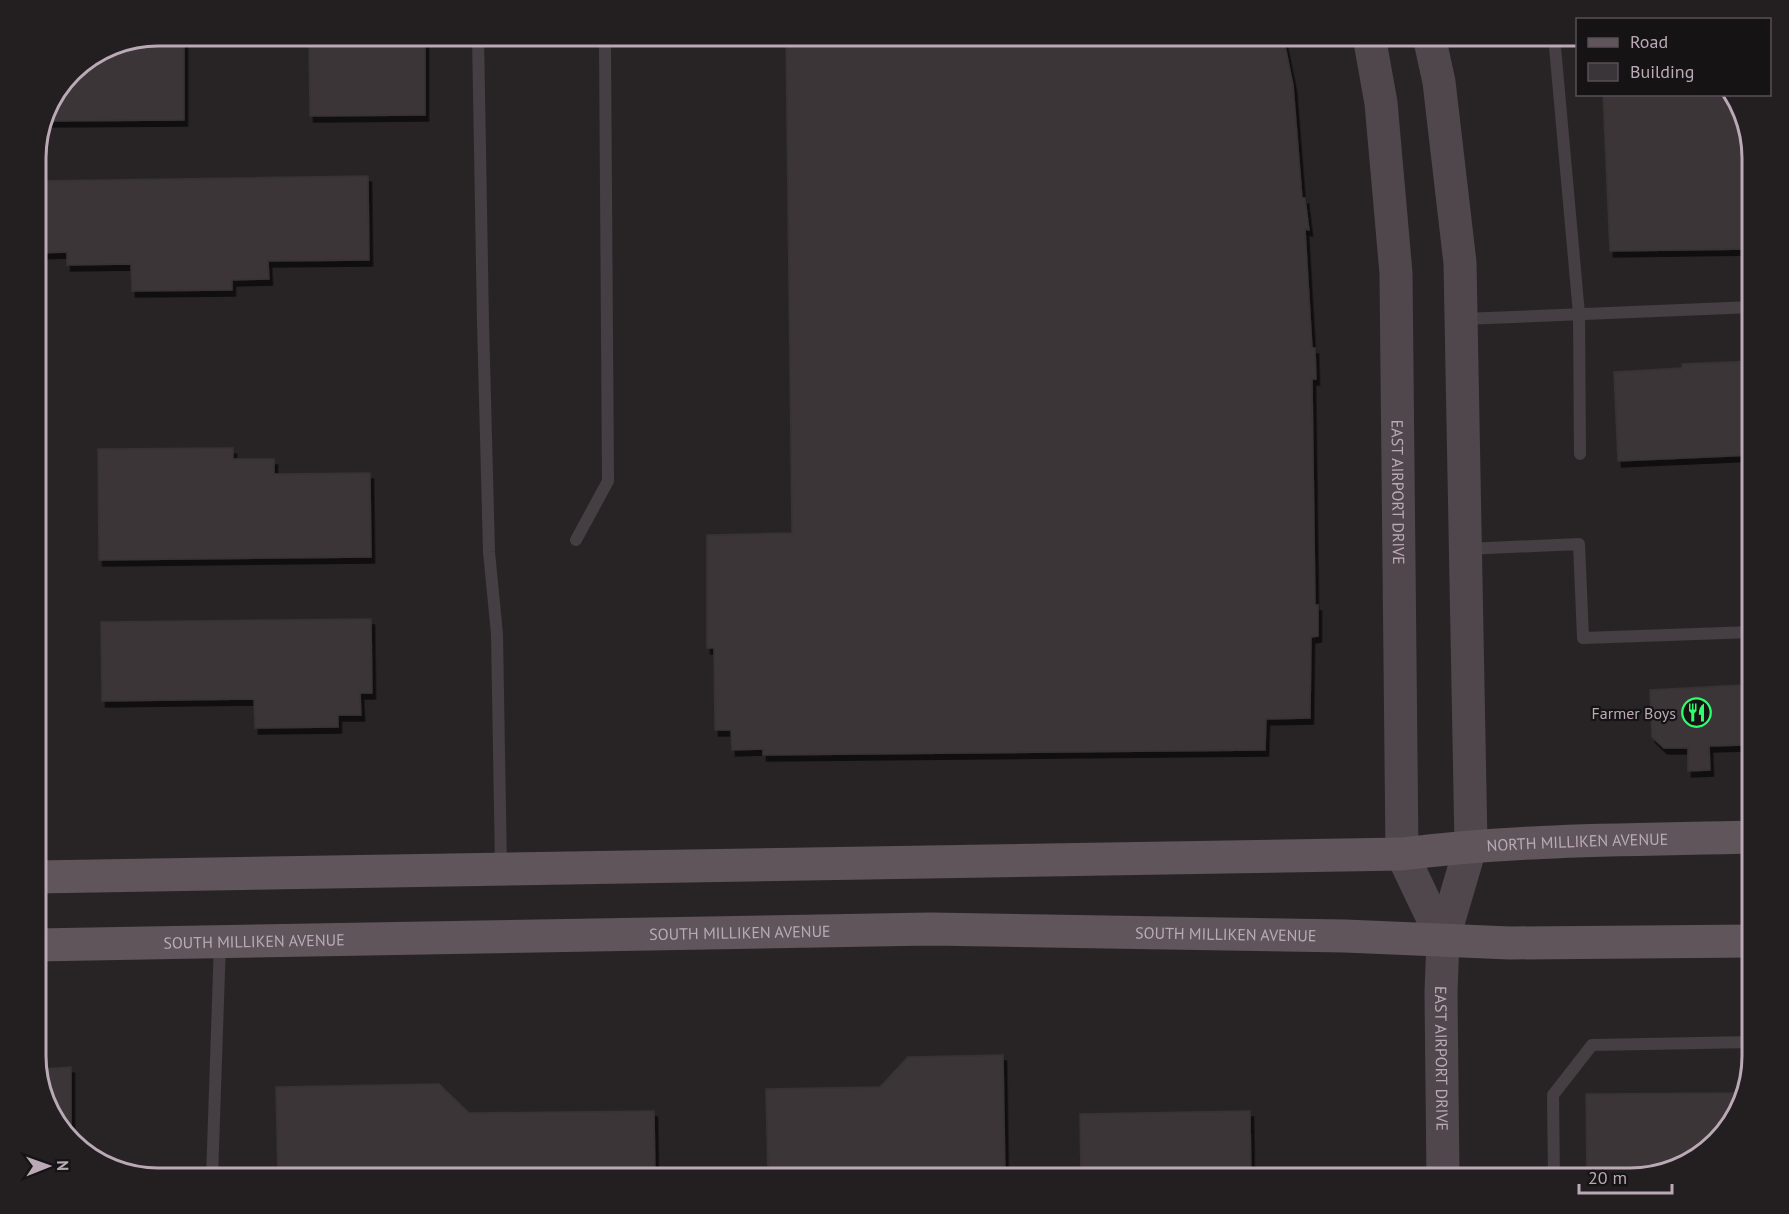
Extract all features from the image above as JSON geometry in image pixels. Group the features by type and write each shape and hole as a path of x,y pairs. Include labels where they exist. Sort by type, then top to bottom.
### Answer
{"main road":[{"name":"EAST AIRPORT DRIVE","path":"1371,46 1382,103 1396,273 1402,854 1443,940"},
{"name":"EAST AIRPORT DRIVE","path":"1431,46 1439,82 1461,262 1471,845 1443,940 1441,992 1443,1168"},
{"name":"NORTH MILLIKEN AVENUE","path":"1402,854 1471,845 1742,837"},
{"path":"47,877 1402,854"},
{"name":"SOUTH MILLIKEN AVENUE","path":"47,945 931,929 1443,940"},
{"path":"1443,940 1510,943 1742,941"}],"lane":[{"path":"1555,46 1579,314 1580,454"},
{"path":"478,47 483,357 489,552 497,634 501,870"},
{"path":"576,540 608,481 605,47"},
{"path":"1461,319 1742,307"},
{"path":"1465,549 1579,544 1583,638 1742,632"},
{"path":"213,1168 220,942"},
{"path":"1554,1168 1553,1095 1592,1045 1742,1042"}],"shaded area":[{"path":"1576,46 1576,96 1724,96 1737,123 1742,144 1742,1070 1737,1091 1724,1118 1693,1149 1659,1164 1630,1168 159,1168 123,1162 96,1149 65,1118 50,1084 47,1063 47,144 58,109 74,85 90,70 130,50 151,47"}],"building":[{"path":"1285,46 1293,85 1302,198 1305,198 1309,230 1305,229 1312,348 1315,348 1316,379 1312,379 1315,605 1318,605 1318,636 1311,637 1310,718 1266,719 1265,750 763,755 763,749 732,750 731,730 715,730 714,648 707,648 707,535 792,533 786,47"},
{"path":"151,47 184,47 184,120 53,121 70,90 90,70 116,55"},
{"path":"309,47 425,47 425,115 310,116"},
{"path":"1603,96 1724,96 1737,123 1742,144 1742,249 1610,251"},
{"path":"368,176 369,260 268,261 269,279 232,280 232,290 132,291 131,264 67,265 67,252 47,253 47,181"},
{"path":"1742,361 1742,455 1618,461 1614,372 1682,368 1682,364"},
{"path":"233,448 233,459 274,459 274,474 370,473 371,557 99,560 98,449"},
{"path":"371,619 372,693 360,693 361,715 338,715 338,727 255,728 254,699 102,701 101,622"},
{"name":"Farmer Boys","path":"1742,685 1742,745 1709,746 1710,770 1688,771 1688,748 1664,748 1652,737 1650,690"},
{"path":"1003,1055 1005,1168 768,1168 766,1089 880,1087 908,1057"},
{"path":"71,1067 71,1125 55,1098 48,1069"},
{"path":"439,1084 469,1113 654,1111 655,1168 278,1168 276,1087"},
{"path":"1736,1093 1724,1118 1693,1149 1659,1164 1630,1168 1587,1168 1586,1094"},
{"path":"1250,1111 1251,1168 1081,1168 1080,1114"}],"place":[{"name":"Farmer Boys","path":"1697,713"}]}
